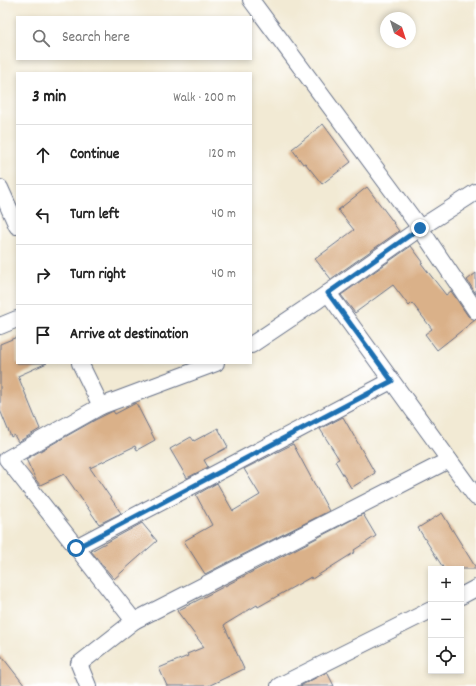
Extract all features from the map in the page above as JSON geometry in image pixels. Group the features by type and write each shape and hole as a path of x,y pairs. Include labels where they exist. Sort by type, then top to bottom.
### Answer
{"street":[{"path":"251,0 420,228 476,311"},
{"path":"0,188 16,224"},
{"path":"252,344 420,228 476,192"},
{"path":"328,293 476,498"},
{"path":"0,326 16,319"},
{"path":"80,364 101,406"},
{"path":"134,621 7,459 101,406 213,364"},
{"path":"76,548 392,381"},
{"path":"88,686 79,664 134,621 449,460"},
{"path":"464,594 476,588"},
{"path":"279,686 428,612"}],"building":[{"path":"323,124 351,162 322,184 305,163 303,164 292,149"},
{"path":"367,187 399,231 331,279 315,259 354,230 338,210"},
{"path":"411,246 423,262 421,263 446,295 451,291 468,316 475,320 437,350 425,334 432,329 412,303 409,306 393,285 355,313 341,295"},
{"path":"476,273 476,294 467,280"},
{"path":"16,337 16,364 45,364 18,376 40,429 18,442 14,435 11,437 0,410 0,344"},
{"path":"136,403 155,440 137,450 135,446 90,468 121,513 99,524 64,474 40,485 26,459 95,420 113,411 115,414"},
{"path":"343,417 375,473 351,488 335,461 339,459 320,429"},
{"path":"218,428 228,447 204,460 208,467 187,478 170,449 191,437 194,441"},
{"path":"293,444 329,511 205,574 184,541 212,525 196,495 217,483 233,511 260,495 244,469"},
{"path":"442,513 476,569 464,569 464,566 442,566 418,528"},
{"path":"363,514 376,536 354,550 355,552 312,579 311,577 258,607 257,605 224,625 244,669 208,686 167,686 159,668 188,656 187,654 204,647 177,611"},
{"path":"142,523 157,541 114,579 91,551"},
{"path":"0,654 25,686 0,686"},
{"path":"327,672 334,686 300,686"}],"route":[{"path":"76,548 392,381 328,293 420,228"}]}
